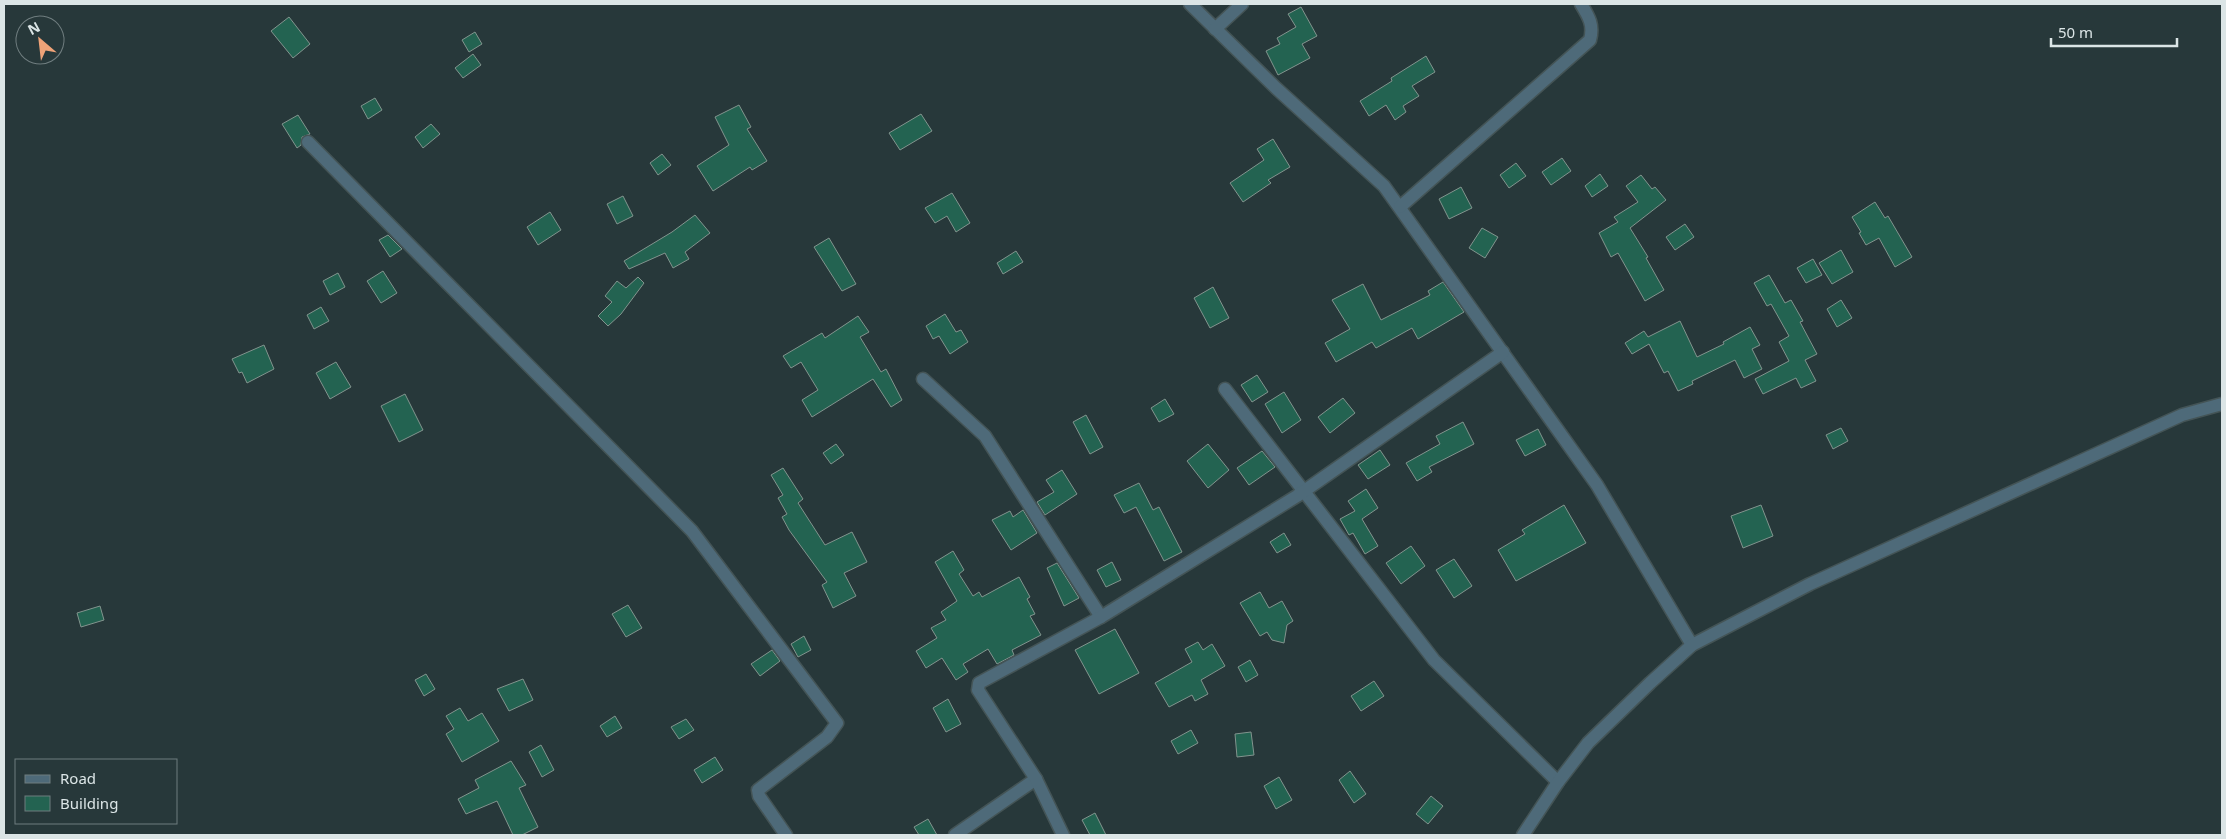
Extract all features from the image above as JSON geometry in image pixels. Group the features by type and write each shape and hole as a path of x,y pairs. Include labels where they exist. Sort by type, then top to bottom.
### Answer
{"street":[{"path":"1190,4 1276,88 1384,186 1597,485 1692,645"},
{"path":"1216,29 1242,4"},
{"path":"1400,207 1590,40 1593,29 1590,18 1581,4"},
{"path":"308,142 692,531 837,723 828,737 758,790 786,835"},
{"path":"1063,835 1036,779 978,690 979,683 1101,617 1304,492 1503,352"},
{"path":"923,379 985,436 1101,617"},
{"path":"1225,389 1434,660 1558,782"},
{"path":"1523,835 1558,782 1588,743 1692,645 1810,584 2182,415 2222,404"},
{"path":"955,835 1036,779"}],"building":[{"path":"1301,7 1317,36 1302,44 1310,58 1278,75 1266,51 1280,44 1277,38 1296,27 1288,14"},
{"path":"289,17 310,44 293,58 271,31"},
{"path":"475,32 482,44 469,52 462,40"},
{"path":"473,54 481,65 463,78 455,68"},
{"path":"1426,56 1435,72 1412,86 1419,96 1403,106 1406,112 1395,120 1386,105 1369,116 1360,101 1392,81 1391,78"},
{"path":"375,98 382,110 368,119 361,106"},
{"path":"739,105 751,127 747,129 767,161 752,170 750,167 713,191 697,166 729,145 715,117"},
{"path":"921,114 932,131 900,150 889,133"},
{"path":"298,115 310,134 302,137 301,145 297,148 282,124"},
{"path":"431,124 440,134 423,148 415,137"},
{"path":"1273,139 1290,167 1268,180 1271,183 1243,202 1230,183 1264,160 1257,149"},
{"path":"662,154 671,165 658,175 650,163"},
{"path":"1562,158 1571,171 1551,185 1542,172"},
{"path":"1516,163 1526,176 1509,188 1500,175"},
{"path":"1600,174 1608,186 1592,197 1585,186"},
{"path":"1641,175 1652,189 1655,187 1666,200 1630,228 1648,257 1646,258 1664,290 1645,301 1618,253 1611,257 1599,233 1618,222 1614,217 1638,202 1626,186"},
{"path":"1461,187 1472,208 1449,219 1439,199"},
{"path":"952,193 970,223 956,232 947,216 935,223 925,208"},
{"path":"623,196 633,216 617,224 607,204"},
{"path":"1875,202 1885,218 1888,216 1912,257 1895,267 1879,238 1866,245 1852,217"},
{"path":"550,212 561,230 538,245 527,227"},
{"path":"695,215 710,233 685,252 689,259 673,268 665,253 629,269 624,261 672,232"},
{"path":"1685,224 1694,237 1675,250 1666,237"},
{"path":"1482,228 1498,237 1485,258 1469,248"},
{"path":"388,235 402,249 390,257 379,240"},
{"path":"829,238 856,284 842,291 814,247"},
{"path":"1841,250 1853,272 1832,284 1819,263"},
{"path":"1016,251 1023,262 1003,274 997,263"},
{"path":"1813,259 1822,275 1806,283 1797,268"},
{"path":"383,271 397,293 381,303 367,281"},
{"path":"338,273 345,287 330,295 323,281"},
{"path":"1769,275 1785,303 1791,300 1803,321 1800,322 1817,354 1805,360 1816,381 1801,388 1796,378 1763,394 1755,379 1789,361 1779,342 1789,336 1771,304 1767,306 1754,283"},
{"path":"638,277 644,283 621,314 608,326 598,316 612,302 605,296 617,281 626,288"},
{"path":"1443,282 1464,312 1418,339 1412,328 1376,348 1372,342 1336,362 1325,343 1350,329 1332,300 1363,284 1381,320 1430,295 1428,291"},
{"path":"1213,287 1229,318 1210,328 1194,298"},
{"path":"1841,300 1852,318 1837,327 1827,309"},
{"path":"321,307 329,321 314,329 307,315"},
{"path":"945,314 956,332 961,330 968,342 950,354 939,336 933,339 926,326"},
{"path":"858,316 869,332 860,337 881,372 886,369 902,400 891,407 873,379 812,417 802,400 818,390 801,362 791,368 783,356 822,333 825,338"},
{"path":"1680,321 1697,357 1724,344 1723,342 1750,327 1760,345 1752,349 1762,369 1744,378 1735,360 1692,381 1693,384 1678,391 1668,371 1664,373 1649,344 1632,354 1625,343 1644,331 1648,337"},
{"path":"264,345 274,369 247,383 242,372 239,373 232,359"},
{"path":"336,362 351,387 330,399 316,373"},
{"path":"1257,375 1268,392 1252,402 1241,385"},
{"path":"1284,392 1301,420 1282,433 1265,404"},
{"path":"405,394 423,430 399,442 381,406"},
{"path":"1343,398 1355,413 1330,433 1318,417"},
{"path":"1165,399 1174,414 1159,422 1151,408"},
{"path":"1086,415 1103,447 1090,454 1073,422"},
{"path":"1463,422 1474,444 1429,467 1432,472 1417,481 1406,463 1440,444 1436,436"},
{"path":"1841,428 1848,441 1833,449 1826,435"},
{"path":"1538,429 1546,445 1525,456 1516,440"},
{"path":"836,444 844,455 831,464 823,453"},
{"path":"1208,444 1229,470 1208,488 1187,461"},
{"path":"1380,450 1390,465 1368,479 1358,465"},
{"path":"1262,451 1275,467 1249,485 1237,468"},
{"path":"783,468 803,499 798,503 825,545 852,532 867,562 844,573 856,596 833,608 822,585 827,582 789,530 782,517 787,514 778,498 783,495 771,475"},
{"path":"1062,470 1077,494 1045,515 1037,502 1054,492 1046,480"},
{"path":"1139,483 1153,510 1159,507 1182,552 1164,561 1136,507 1124,513 1114,495"},
{"path":"1366,489 1378,508 1362,519 1378,546 1365,554 1353,533 1349,535 1340,519 1355,511 1348,501"},
{"path":"1564,505 1586,543 1516,581 1498,550 1525,534 1522,530"},
{"path":"1761,505 1773,536 1743,548 1731,516"},
{"path":"1023,510 1037,533 1011,550 992,520 1010,511 1013,517"},
{"path":"1284,533 1291,545 1277,553 1270,542"},
{"path":"1411,546 1425,566 1401,584 1386,563"},
{"path":"953,551 964,570 959,574 973,596 979,592 982,597 1019,577 1030,597 1027,599 1035,614 1030,616 1041,635 1012,650 1014,655 997,664 988,649 963,664 968,672 956,680 942,658 926,668 916,651 937,638 931,628 946,620 941,612 957,601 935,562"},
{"path":"1454,559 1472,586 1454,598 1436,570"},
{"path":"1112,562 1121,580 1106,587 1097,570"},
{"path":"1057,563 1079,598 1064,606 1047,568"},
{"path":"1260,592 1269,608 1282,601 1293,621 1287,625 1284,643 1272,640 1267,632 1260,636 1240,603"},
{"path":"628,605 642,628 626,637 612,614"},
{"path":"100,606 104,620 81,627 77,613"},
{"path":"1115,629 1139,673 1099,694 1075,650"},
{"path":"804,636 811,650 798,657 791,644"},
{"path":"1198,642 1203,650 1212,644 1225,666 1201,680 1208,694 1195,701 1192,695 1169,707 1155,683 1192,662 1185,649"},
{"path":"772,650 780,661 760,676 751,664"},
{"path":"1250,660 1258,675 1246,682 1238,667"},
{"path":"426,674 435,689 424,696 415,680"},
{"path":"523,679 533,700 509,711 497,689"},
{"path":"1374,681 1384,696 1361,711 1351,696"},
{"path":"948,699 961,724 946,732 933,708"},
{"path":"460,708 468,721 482,713 499,741 462,762 446,734 454,729 446,716"},
{"path":"615,716 622,728 607,737 600,726"},
{"path":"686,719 694,730 679,739 671,727"},
{"path":"1191,730 1198,743 1178,754 1171,741"},
{"path":"1251,732 1254,755 1237,757 1235,734"},
{"path":"541,745 554,770 542,777 529,752"},
{"path":"715,757 723,770 702,783 694,770"},
{"path":"511,761 526,785 519,788 538,827 522,835 513,835 497,801 466,814 458,799 479,788 475,780"},
{"path":"1350,771 1366,794 1354,803 1339,780"},
{"path":"1279,777 1292,800 1276,809 1264,786"},
{"path":"1431,796 1443,806 1428,824 1416,814"},
{"path":"1095,813 1106,835 1090,835 1082,820"},
{"path":"928,819 937,835 919,835 914,827"}]}
